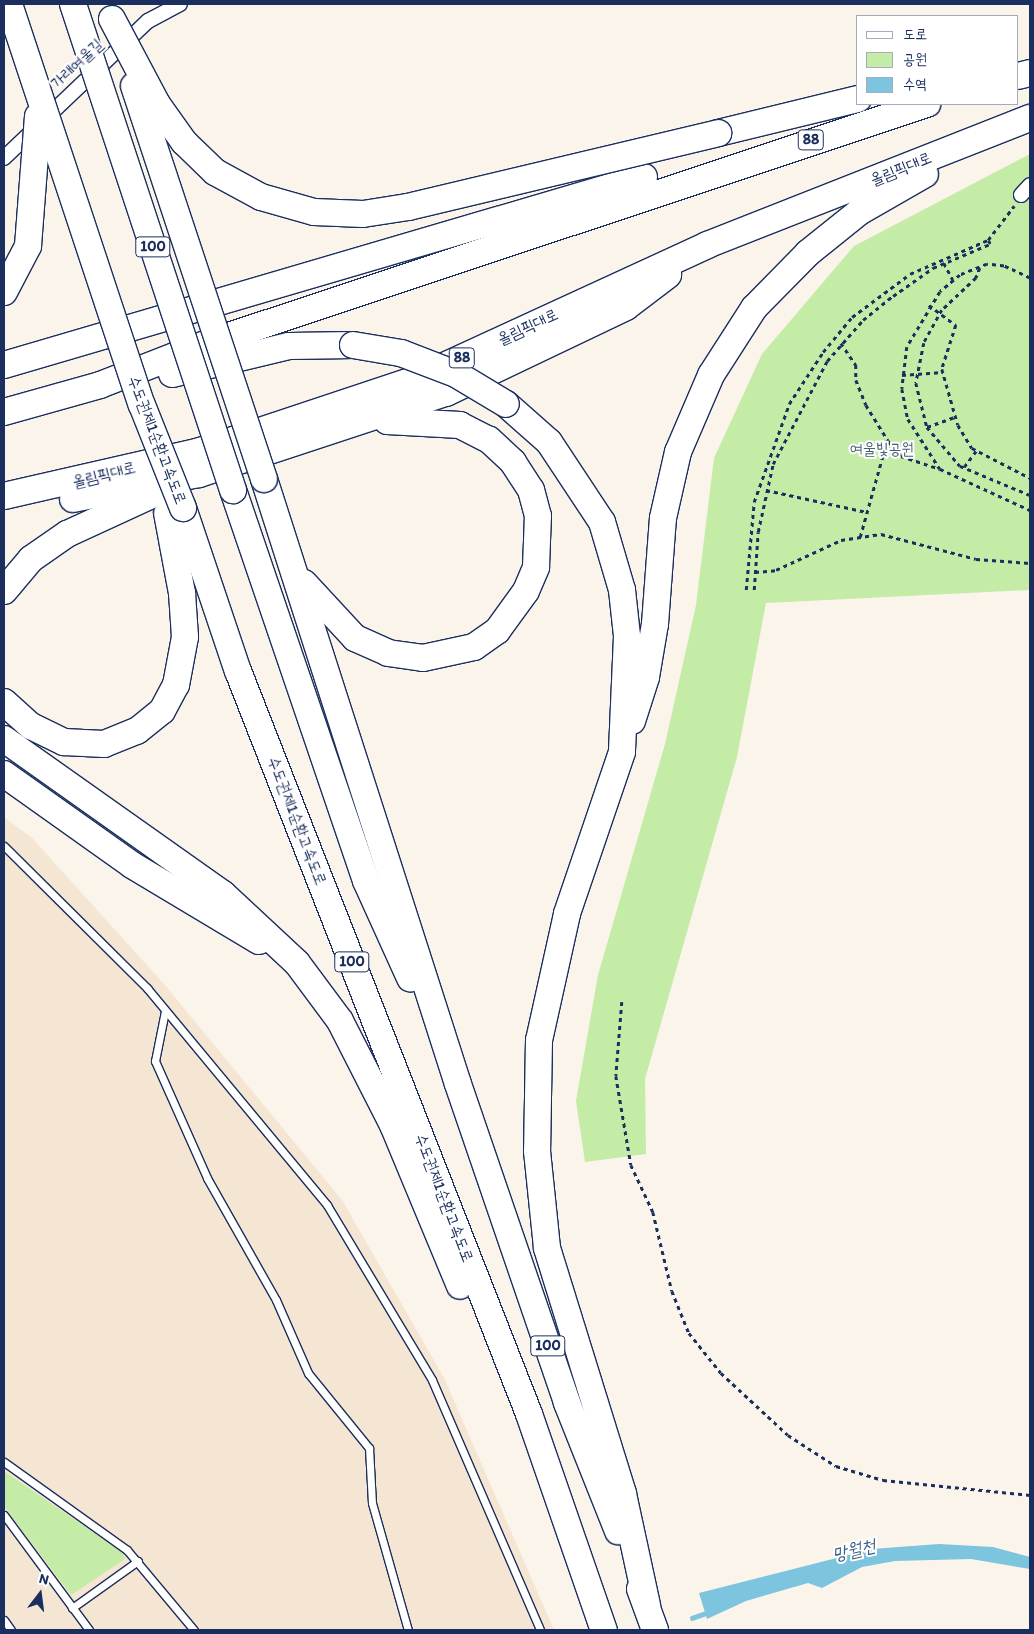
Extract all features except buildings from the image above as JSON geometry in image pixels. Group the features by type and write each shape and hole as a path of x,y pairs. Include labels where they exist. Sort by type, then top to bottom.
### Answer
{"highway":[{"name":"수도권제1순환고속도로","path":"9,4 38,101 142,405 175,511 529,1414 604,1630"},
{"name":"100","path":"73,4 233,490 366,881 458,1084"},
{"path":"110,11 157,104 184,142 215,172 261,197 314,212 363,214 408,207 856,99"},
{"name":"100","path":"110,11 293,568 458,1084 567,1404 647,1605 655,1630"},
{"path":"4,292 28,246 38,101"},
{"name":"88","path":"4,412 100,385 208,343 924,105"},
{"path":"4,365 790,134 896,113"},
{"path":"647,1605 623,1494 547,1248 537,1151 538,1040 567,914 646,677 663,518 678,452 711,376 754,308 808,253 859,212 1020,122"},
{"name":"올림픽대로","path":"4,496 200,451 414,380 707,245 1020,122"},
{"path":"4,591 31,558 68,534 199,474 446,393 534,355 626,307 707,245"},
{"path":"100,385 169,375 289,346 353,345 401,353 447,371 506,404 550,442 602,522 622,590 627,636 622,752"},
{"path":"293,568 332,618 354,638 388,653 423,658 474,647 497,631 526,591 536,567 538,516 531,490 513,462 489,440 460,426 423,420 356,423"},
{"path":"4,512 199,474"},
{"path":"4,702 31,726 64,742 104,744 137,731 162,711 176,685 185,637 175,511"},
{"path":"4,739 223,894 297,963 340,1021 393,1124 472,1316 529,1414"},
{"path":"4,774 132,865 297,963"}],"street":[{"name":"가래여울길","path":"4,158 148,21 180,4"}],"lane":[{"path":"4,846 165,1011 327,1205 432,1380 540,1630"},
{"path":"165,1011 155,1061 207,1178 276,1300 308,1373 369,1448 372,1503 408,1630"},
{"path":"4,1462 138,1561 194,1630"},
{"path":"4,1516 89,1630"},
{"path":"72,1608 138,1561"},
{"path":"4,1620 11,1630"}],"path":[{"path":"746,590 757,493 789,404 823,352 852,317 910,274 988,240 1026,190"},
{"path":"754,590 766,490 799,409 841,343 893,296 944,263 990,244 988,240"},
{"path":"944,263 954,280"},
{"path":"940,469 908,419 902,375 906,346 929,305 954,280 980,268 1004,266 1030,278"},
{"path":"980,268 976,278 941,312 924,343 917,372 928,428 964,467 1030,495"},
{"path":"929,305 941,312 956,325 943,372 955,417 976,451 1030,478"},
{"path":"841,343 856,365 856,380 866,405 888,440 901,456 940,469 1030,510"},
{"path":"902,375 917,372 943,372"},
{"path":"928,428 955,417"},
{"path":"860,536 888,440"},
{"path":"964,467 976,451"},
{"path":"766,490 867,512"},
{"path":"755,572 776,570 821,547 860,536 882,534 976,559 1030,564"},
{"path":"622,1002 616,1076 631,1165 653,1212 672,1291 689,1333 721,1373 788,1435 836,1466 883,1480 1030,1495"}],"shaded area":[{"path":"4,817 32,838 164,984 342,1200 444,1378 554,1630 4,1630"}],"green space":[{"name":"여울빛공원","path":"1030,154 1030,590 766,603 737,757 645,1079 646,1154 585,1162 576,1101 598,975 665,744 696,605 714,458 762,354 854,246"},
{"path":"4,1471 123,1553 125,1559 71,1595 4,1506"}],"water":[{"path":"939,1544 993,1547 1030,1557 1030,1569 971,1559 895,1561 862,1567 822,1588 808,1583 746,1601 707,1619 699,1593 872,1549"}],"waterway":[{"name":"망월천","path":"692,1618 709,1612"}]}
